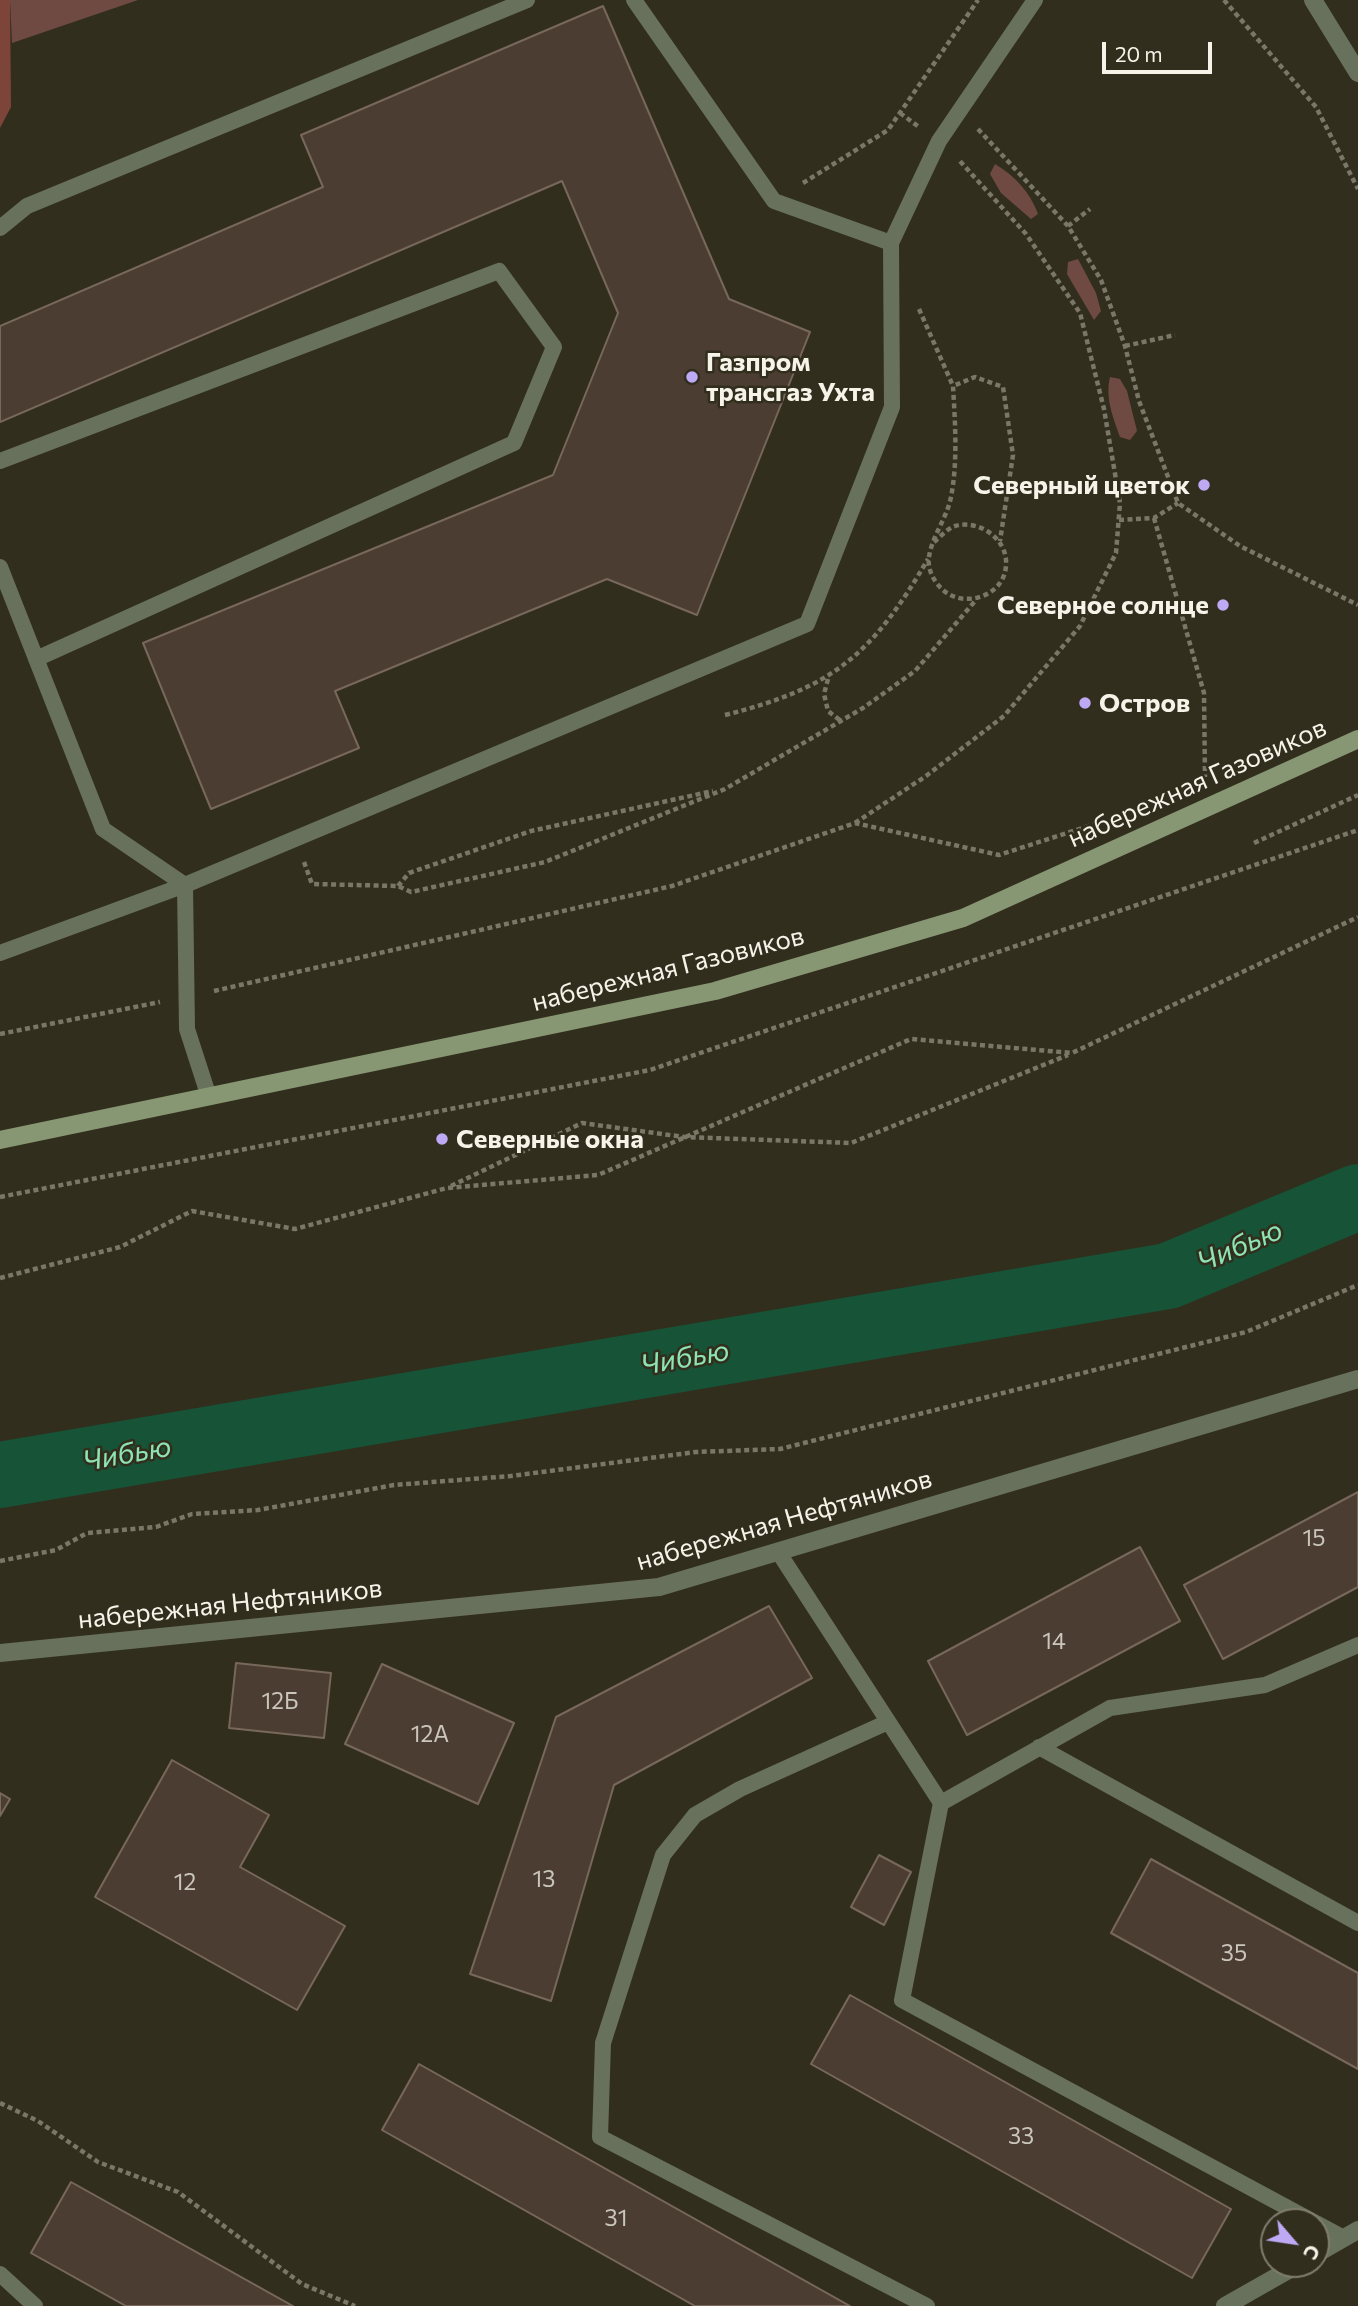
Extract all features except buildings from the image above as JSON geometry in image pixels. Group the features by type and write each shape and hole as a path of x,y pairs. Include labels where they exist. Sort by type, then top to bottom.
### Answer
{"main road":[{"name":"набережная Газовиков","path":"0,1140 715,991 962,918 1358,739"}],"street":[{"path":"1313,0 1358,73"},
{"name":"набережная Нефтяников","path":"0,1653 659,1587 1358,1379"},
{"path":"1330,2246 1351,2234"},
{"path":"1225,2306 1274,2278"}],"lane":[{"path":"0,228 27,206 527,0"},
{"path":"634,0 774,201 891,243"},
{"path":"0,954 185,885 807,624 891,407 891,243 939,141 1035,0"},
{"path":"0,461 499,271 554,347 514,443 36,659"},
{"path":"0,567 103,829 185,885"},
{"path":"185,885 187,1029 209,1097"},
{"path":"779,1553 941,1803 902,2000 1287,2208"},
{"path":"941,1803 1110,1708 1265,1685 1358,1644"},
{"path":"888,1722 740,1789 695,1815 663,1855 603,2043 600,2137 927,2306"},
{"path":"1039,1747 1358,1923"},
{"path":"1330,2228 1351,2234"},
{"path":"0,2274 35,2306"}],"path":[{"path":"774,201 888,130 978,0"},
{"path":"1224,0 1316,107 1358,189"},
{"path":"0,1034 186,997 672,886 855,823 1004,716 1080,626 1116,553 1120,503 1104,410 1080,313 1026,234 939,141 900,113"},
{"path":"978,129 1068,226 1101,280 1125,346 1139,401 1178,503 1240,546 1358,605"},
{"path":"1068,226 1090,209"},
{"path":"725,715 775,702 828,678 871,642 906,597 929,559 951,498 956,436 953,386 917,304"},
{"path":"1125,346 1175,335"},
{"path":"295,838 312,884 398,886 411,892 545,862 725,789 841,721 915,671 975,600 997,588 1006,565 1000,541 1013,455 1003,387 975,377 953,386"},
{"path":"1119,520 1154,518 1178,503"},
{"path":"1154,518 1204,693 1205,789"},
{"path":"934,542 954,526 967,525 980,525 1000,541"},
{"path":"929,559 934,582 951,597 975,600"},
{"path":"828,678 824,694 828,711 841,721"},
{"path":"398,886 409,873 531,831 725,789"},
{"path":"1254,843 1358,795"},
{"path":"855,823 999,855 1115,818"},
{"path":"0,1197 650,1070 1358,830"},
{"path":"447,1188 582,1123 684,1137 851,1143 1072,1053 1358,917"},
{"path":"0,1278 120,1247 192,1211 295,1229 447,1188 598,1175 911,1038 1072,1053"},
{"path":"0,1561 56,1550 86,1533 156,1527 192,1514 258,1510 394,1485 511,1476 696,1452 780,1449 1246,1332 1358,1285"},
{"path":"0,2103 38,2121 98,2162 178,2192 302,2284 355,2306"}],"shaded area":[{"path":"0,0 10,0 11,107 0,128"},
{"path":"10,0 138,0 12,43"},
{"path":"995,164 1021,185 1038,214 1031,219 1001,193 990,174"},
{"path":"1078,259 1096,293 1101,311 1094,320 1067,274 1068,262"},
{"path":"1110,377 1120,379 1127,391 1137,431 1130,440 1120,437 1115,422 1109,400"}],"waterway":[{"name":"Чибью","path":"0,1475 1168,1276 1358,1197"}],"place":[{"name":"Газпром трансгаз Ухта","path":"692,377"},
{"name":"Северный цветок","path":"1204,485"},
{"name":"Северное солнце","path":"1223,605"},
{"name":"Остров","path":"1085,703"},
{"name":"Северные окна","path":"442,1139"}]}
